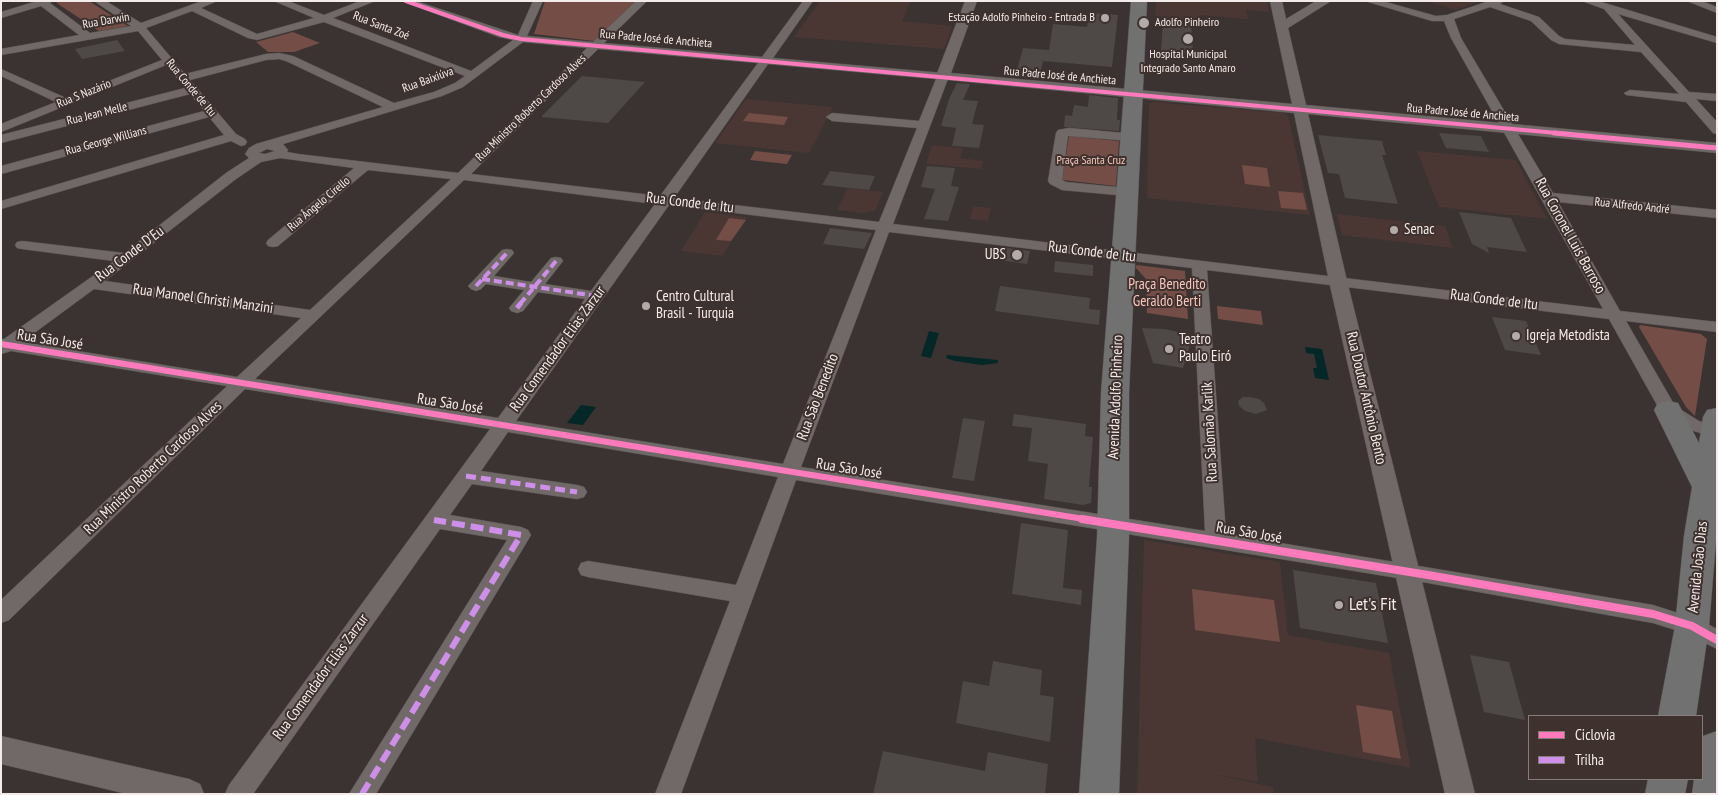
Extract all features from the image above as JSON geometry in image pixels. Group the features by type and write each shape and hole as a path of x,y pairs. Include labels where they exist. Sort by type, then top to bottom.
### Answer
{"main road":[{"name":"Avenida Adolfo Pinheiro","path":"1099,794 1113,524 1115,401 1122,255 1140,1"},
{"path":"1668,410 1707,487"},
{"name":"Avenida João Dias","path":"1677,715 1704,633 1707,487 1716,427"},
{"path":"1712,794 1717,748"}],"street":[{"name":"Rua Conde de Itu","path":"99,1 140,27 232,137 257,149"},
{"name":"Rua Santa Zoé","path":"279,1 473,75"},
{"path":"201,4 252,36 266,35 325,18 370,1"},
{"name":"Rua Padre José de Anchieta","path":"406,1 503,36 521,39 1717,148"},
{"name":"Rua Ministro Roberto Cardoso Alves","path":"1,614 241,383 461,177 642,1"},
{"name":"Rua Comendador Elias Zarzur","path":"238,794 808,1"},
{"name":"Rua São Benedito","path":"668,794 742,595 971,1"},
{"name":"Rua Doutor Antônio Bento","path":"1276,1 1338,281 1460,794"},
{"path":"1299,1 1323,2"},
{"path":"1370,1 1432,19 1448,18 1495,3 1535,19 1563,42 1644,49"},
{"path":"1587,1 1717,40"},
{"path":"1692,1 1717,10"},
{"path":"1,15 46,2 89,37"},
{"name":"Rua Baixiúva","path":"294,138 438,94 459,85 521,39 537,2"},
{"path":"1282,26 1323,2"},
{"name":"Rua Darwin","path":"1,52 140,27 201,4"},
{"path":"1607,7 1717,130"},
{"name":"Rua Coronel Luís Barroso","path":"1448,18 1456,38 1668,410 1693,425 1716,427"},
{"path":"183,78 248,61 279,56 306,66 393,107"},
{"name":"Rua S Nazário","path":"1,128 168,61"},
{"path":"1,72 60,103 74,120"},
{"name":"Rua Jean Melle","path":"1,139 192,90"},
{"path":"1630,93 1717,98"},
{"name":"Rua George Willians","path":"1,170 211,113"},
{"path":"832,117 923,125"},
{"path":"1127,192 1062,186 1055,181 1062,133 1131,137"},
{"path":"1,205 232,137"},
{"path":"257,149 266,158 280,151 294,138"},
{"name":"Rua Conde D'Eu","path":"3,346 126,258 231,176 257,149 294,138"},
{"name":"Rua Conde de Itu","path":"280,151 298,158 1717,326"},
{"name":"Rua Ângelo Cirello","path":"272,243 365,166"},
{"name":"Rua Alfredo André","path":"1548,197 1717,214"},
{"path":"22,245 126,258"},
{"path":"507,253 479,283 534,287 596,296"},
{"path":"516,308 556,261"},
{"name":"Rua Salomão Karlik","path":"1199,264 1216,540"},
{"name":"Rua Manoel Christi Manzini","path":"90,284 315,315"},
{"name":"Rua São José","path":"3,346 1407,572 1653,614 1704,633"},
{"path":"466,476 577,492"},
{"path":"362,794 521,535 434,520"},
{"path":"588,569 742,595"},
{"path":"1,750 189,794"}],"shaded area":[{"path":"820,1 911,1 902,21 952,26 944,49 794,37"},
{"path":"1156,1 1267,1 1269,12 1246,10 1248,19 1199,15 1198,20 1155,16"},
{"path":"1428,1 1482,1 1455,10"},
{"path":"746,99 833,107 809,153 715,143"},
{"path":"1153,102 1283,113 1288,116 1310,215 1147,198 1149,104"},
{"path":"932,145 963,148 960,158 983,161 981,169 926,164"},
{"path":"1417,151 1516,160 1547,219 1439,207"},
{"path":"848,188 883,192 875,211 864,213 837,210"},
{"path":"973,206 991,208 988,221 970,219"},
{"path":"705,212 747,217 722,256 681,251"},
{"name":"Senac","path":"1337,214 1445,226 1453,248 1342,235"},
{"path":"1144,540 1280,562 1288,635 1389,653 1411,768 1255,738 1258,782 1203,772 1273,787 1274,794 1137,794"}],"green space":[{"path":"89,1 128,26 99,31 56,2"},
{"path":"545,1 640,1 594,41 534,34"},
{"path":"293,32 320,43 294,52 268,52 256,42"},
{"path":"749,113 788,117 784,125 743,121"},
{"name":"Praça Santa Cruz","path":"1069,136 1119,141 1116,186 1062,180"},
{"path":"755,151 792,155 787,164 750,160"},
{"path":"1242,165 1267,168 1270,187 1245,184"},
{"path":"1278,191 1303,193 1307,210 1281,208"},
{"path":"729,218 746,220 731,241 716,240"},
{"name":"Praça Benedito Geraldo Berti","path":"1137,265 1185,271 1188,319 1147,313 1146,279 1135,267"},
{"path":"1217,306 1261,311 1263,325 1218,319"},
{"path":"1640,325 1701,334 1707,339 1695,416 1686,407 1639,327"},
{"path":"1192,589 1274,600 1280,642 1195,630"},
{"path":"1356,705 1392,711 1401,759 1363,752"}],"water":[{"path":"929,331 939,333 931,358 921,356"},
{"path":"1305,347 1322,349 1329,380 1315,378 1313,368 1317,368 1314,354 1306,353"},
{"path":"947,355 998,360 998,363 982,365 955,361 946,358"},
{"path":"581,405 596,407 583,425 567,423"}],"building":[{"path":"1090,13 1118,15 1112,67 1043,61 1039,79 1015,77 1023,48 1049,50 1053,24 1087,27"},
{"path":"1163,21 1191,23 1193,55 1161,52"},
{"path":"117,40 125,51 82,59 75,49"},
{"path":"582,76 645,82 608,123 541,117"},
{"path":"957,83 970,84 963,100 978,101 972,124 984,125 979,148 952,146 956,128 941,126 949,99"},
{"path":"1089,95 1118,98 1117,120 1120,120 1119,131 1064,127 1065,115 1072,116 1074,105 1088,107"},
{"path":"1439,133 1481,136 1489,152 1446,148"},
{"path":"1318,135 1382,141 1386,155 1382,155 1398,204 1345,198 1339,174 1328,173"},
{"path":"927,166 955,168 951,186 959,187 948,221 924,219 935,189 921,187"},
{"path":"830,171 875,176 869,190 822,185"},
{"path":"1459,212 1511,218 1527,252 1487,247 1489,253 1472,244"},
{"path":"830,228 872,233 864,249 823,244"},
{"name":"UBS","path":"1007,248 1030,251 1027,264 1005,261"},
{"path":"1055,261 1093,265 1093,276 1054,272"},
{"path":"1000,286 1090,298 1089,309 1100,310 1099,325 995,311"},
{"name":"Igreja Metodista","path":"1492,317 1526,321 1541,355 1505,350"},
{"name":"Teatro Paulo Eiró","path":"1142,328 1164,329 1193,335 1183,368 1153,363"},
{"path":"1243,397 1259,399 1264,403 1267,410 1256,414 1245,411 1239,406 1238,401"},
{"path":"1014,414 1086,424 1085,436 1093,437 1089,487 1092,487 1091,503 1083,505 1044,499 1048,464 1028,461 1032,428 1012,426"},
{"path":"963,418 985,421 974,481 952,478"},
{"path":"1021,523 1068,530 1063,588 1082,590 1081,605 1012,594"},
{"name":"Let's Fit","path":"1293,570 1376,583 1388,643 1300,628"},
{"path":"1470,655 1509,662 1525,720 1484,712"},
{"path":"993,661 1042,670 1040,695 1054,697 1050,742 956,723 963,681 989,686"},
{"path":"883,751 985,771 988,752 1048,764 1045,794 873,794"}],"marked path":[{"path":"476,286 507,253"},
{"path":"517,308 556,261"},
{"path":"482,279 596,296"},
{"path":"466,476 577,492"},
{"path":"362,794 521,535 434,520"}],"cycle path":[{"path":"406,1 503,35 521,39 933,75 1717,148"},
{"path":"1,344 1428,575 1653,614 1692,626 1717,640"}],"place":[{"name":"Estação Adolfo Pinheiro - Entrada B","path":"1105,18"},
{"name":"Adolfo Pinheiro","path":"1144,23"},
{"name":"Hospital Municipal Integrado Santo Amaro","path":"1188,39"},
{"name":"Senac","path":"1394,230"},
{"name":"UBS","path":"1017,255"},
{"name":"Centro Cultural Brasil - Turquia","path":"646,306"},
{"name":"Igreja Metodista","path":"1516,336"},
{"name":"Teatro Paulo Eiró","path":"1169,349"},
{"name":"Let's Fit","path":"1339,605"}]}
